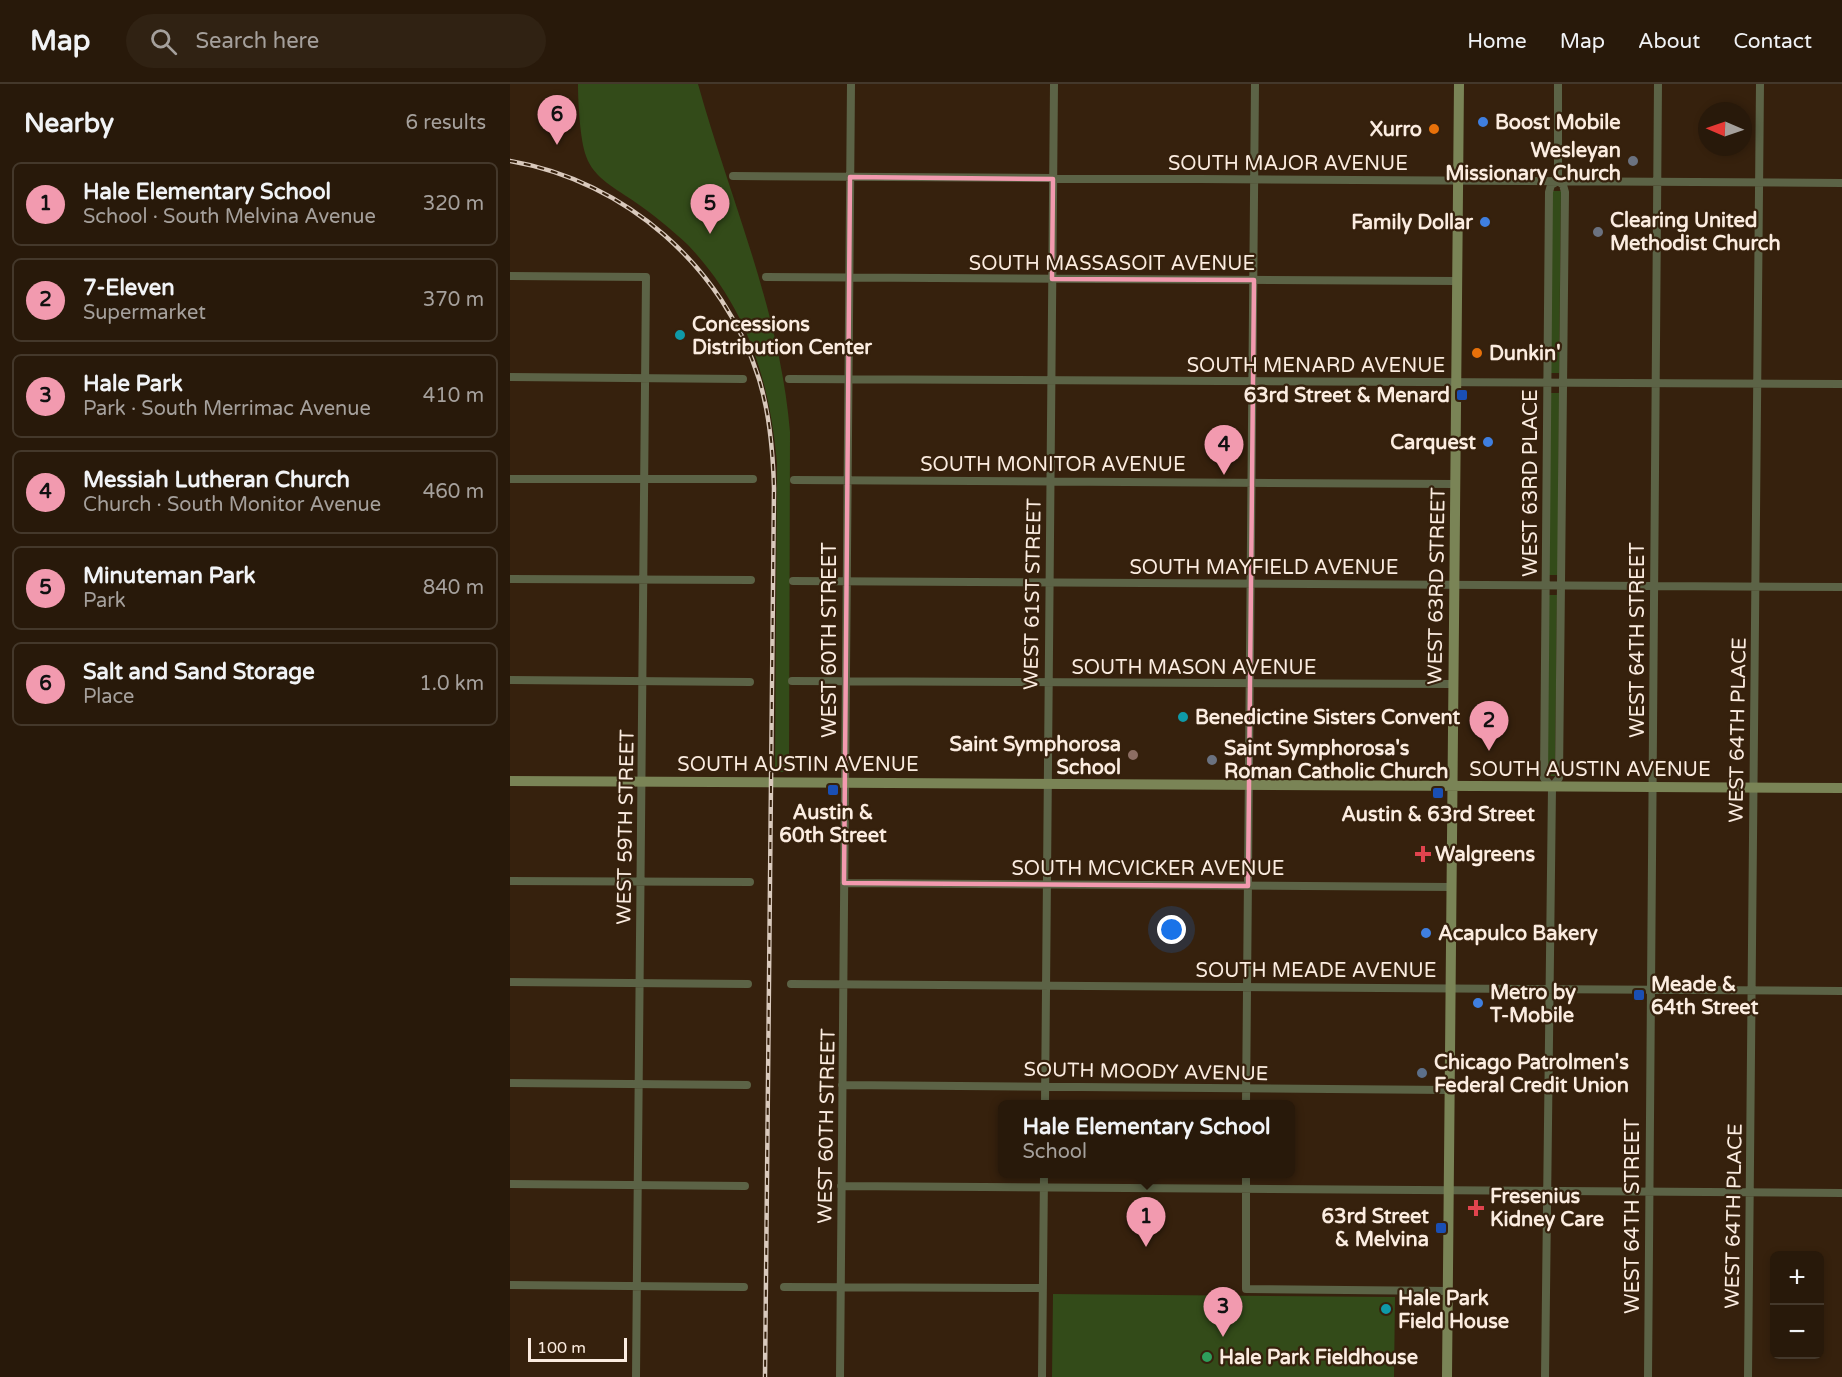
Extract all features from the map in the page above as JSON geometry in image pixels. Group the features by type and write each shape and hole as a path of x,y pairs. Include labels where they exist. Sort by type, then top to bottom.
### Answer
{"street":[{"name":"WEST 60TH STREET","path":"840,1377 851,84"},
{"name":"WEST 61ST STREET","path":"1045,1100 1054,84"},
{"path":"1246,1100 1255,84"},
{"name":"WEST 63RD STREET","path":"1447,1377 1459,84"},
{"name":"WEST 63RD PLACE","path":"1558,84 1558,181"},
{"name":"WEST 64TH STREET","path":"1648,1377 1658,84"},
{"name":"WEST 64TH PLACE","path":"1748,1377 1760,84"},
{"name":"SOUTH MAJOR AVENUE","path":"734,176 1842,183"},
{"name":"WEST 63RD PLACE","path":"1552,787 1544,778 1547,383 1549,192 1551,185 1558,181"},
{"name":"WEST 63RD PLACE","path":"1545,1377 1552,787 1558,778 1561,585 1565,192 1563,185 1558,181"},
{"name":"WEST 59TH STREET","path":"510,276 646,277 636,1377"},
{"name":"SOUTH MASSASOIT AVENUE","path":"766,278 1457,281"},
{"path":"510,377 743,379"},
{"name":"SOUTH MENARD AVENUE","path":"789,379 1842,384"},
{"path":"510,479 753,479"},
{"name":"SOUTH MONITOR AVENUE","path":"794,480 1455,484"},
{"path":"510,579 751,580"},
{"name":"SOUTH MAYFIELD AVENUE","path":"793,581 1842,586"},
{"path":"510,680 750,681"},
{"name":"SOUTH MASON AVENUE","path":"792,681 1453,684"},
{"name":"SOUTH AUSTIN AVENUE","path":"510,781 1842,788"},
{"path":"510,881 750,882"},
{"name":"SOUTH MCVICKER AVENUE","path":"844,883 1451,887"},
{"path":"510,982 748,984"},
{"name":"SOUTH MEADE AVENUE","path":"790,984 1842,990"},
{"path":"510,1083 747,1085"},
{"name":"SOUTH MOODY AVENUE","path":"842,1085 1449,1090"},
{"path":"1041,1377 1044,1178"},
{"path":"1246,1178 1246,1289 1448,1291"},
{"path":"510,1184 745,1186"},
{"path":"841,1186 1842,1193"},
{"path":"510,1285 744,1287"},
{"path":"784,1287 1042,1288"}],"highlighted area":[{"path":"850,177 1053,179 1052,279 1254,280 1248,886 844,883"}],"green space":[{"path":"578,84 698,84 752,256 776,343 790,432 789,772 775,772 777,464 774,433 761,375 740,320 726,294 708,269 676,234 594,171 584,149"},
{"path":"1551,191 1561,191 1559,373 1549,373"},
{"path":"1549,393 1559,393 1558,575 1548,575"},
{"path":"1548,595 1557,595 1555,776 1547,776"},
{"path":"1053,1294 1395,1297 1394,1377 1052,1377"}],"railway":[{"path":"510,161 553,172 593,188 631,209 665,236 695,266 722,300 743,338 759,379 766,406 772,447 774,488 765,1377"}],"place":[{"name":"Boost Mobile","path":"1483,122"},
{"name":"Xurro","path":"1434,129"},
{"name":"Salt and Sand Storage","path":"557,145"},
{"name":"Wesleyan Missionary Church","path":"1633,161"},
{"name":"Family Dollar","path":"1485,222"},
{"name":"Clearing United Methodist Church","path":"1598,232"},
{"name":"Minuteman Park","path":"710,234"},
{"name":"Concessions Distribution Center","path":"680,335"},
{"name":"Dunkin'","path":"1477,353"},
{"name":"63rd Street & Menard","path":"1462,395"},
{"name":"Carquest","path":"1488,442"},
{"name":"Messiah Lutheran Church","path":"1224,475"},
{"name":"Benedictine Sisters Convent","path":"1183,717"},
{"name":"7-Eleven","path":"1489,751"},
{"name":"Saint Symphorosa School","path":"1133,755"},
{"name":"Saint Symphorosa's Roman Catholic Church","path":"1212,760"},
{"name":"Austin & 60th Street","path":"833,790"},
{"name":"Austin & 63rd Street","path":"1438,793"},
{"name":"Walgreens","path":"1423,854"},
{"name":"Acapulco Bakery","path":"1426,933"},
{"name":"Meade & 64th Street","path":"1639,995"},
{"name":"Metro by T-Mobile","path":"1478,1003"},
{"name":"Chicago Patrolmen's Federal Credit Union","path":"1422,1073"},
{"name":"Fresenius Kidney Care","path":"1476,1208"},
{"name":"63rd Street & Melvina","path":"1441,1228"},
{"name":"Hale Elementary School","path":"1146,1247"},
{"name":"Hale Park Field House","path":"1386,1309"},
{"name":"Hale Park","path":"1223,1337"},
{"name":"Hale Park Fieldhouse","path":"1207,1357"}]}
